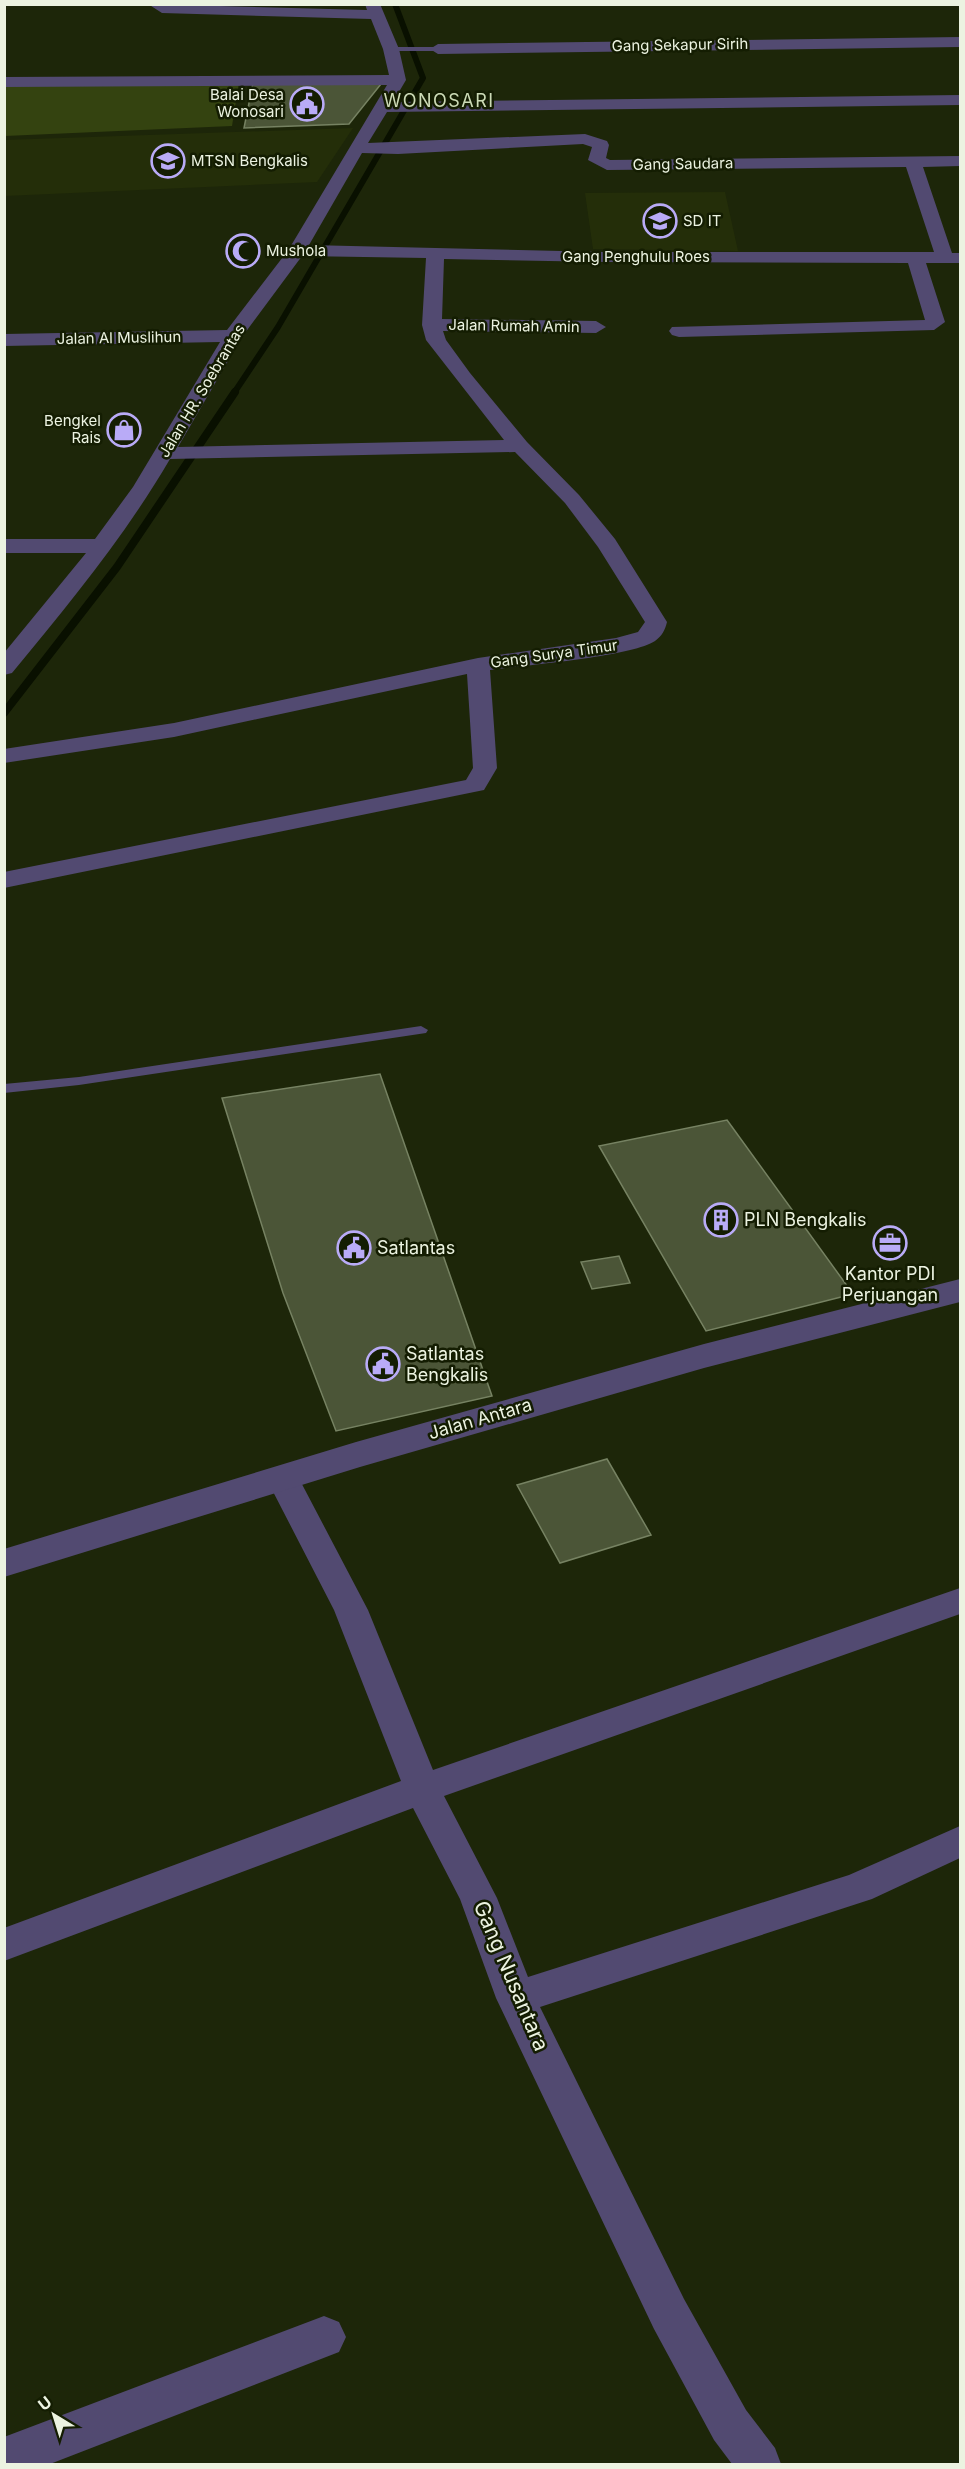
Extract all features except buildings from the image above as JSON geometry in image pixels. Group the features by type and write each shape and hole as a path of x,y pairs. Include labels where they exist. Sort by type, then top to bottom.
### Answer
{"street":[{"path":"4,82 398,80 396,49 374,10 162,8 155,4"},
{"name":"Gang Sekapur Sirih","path":"438,49 960,42"},
{"name":"Jalan HR. Soebrantas","path":"7,661 73,586 143,488 233,336 305,251 329,193 367,148 390,107 398,80"},
{"path":"390,107 960,100"},
{"name":"Gang Saudara","path":"367,148 398,149 585,139 601,144 597,160 608,165 913,162"},
{"path":"953,258 913,162 960,161"},
{"name":"Gang Penghulu Roes","path":"305,251 604,257 915,256 953,258"},
{"name":"Gang Surya Timur","path":"4,756 174,730 478,665 618,645 646,637 654,630 656,622 607,544 572,499 520,446 463,377 436,340 432,325 435,253"},
{"path":"679,331 927,326 935,322 915,256"},
{"name":"Jalan Rumah Amin","path":"432,325 530,324 596,327"},
{"name":"Jalan Al Muslihun","path":"4,340 233,336"},
{"path":"164,453 520,446"},
{"path":"4,546 102,546"},
{"path":"4,880 451,792 475,784 485,768 478,665"},
{"name":"Jalan Antara","path":"4,1563 367,1452 704,1356 960,1291"},
{"name":"Gang Nusantara","path":"282,1478 351,1610 422,1789 478,1898 516,1998 669,2314 729,2425 759,2464"},
{"path":"4,1945 422,1789 960,1601"},
{"path":"516,1998 860,1888 960,1841"},
{"path":"4,2460 324,2337"}],"lane":[{"name":"Gang Sekapur Sirih","path":"396,49 438,49"},
{"path":"4,1089 79,1081 421,1030"}],"shaded area":[{"path":"239,82 232,126 5,136 4,85"},
{"name":"MTSN Bengkalis","path":"353,128 317,182 5,196 5,140"},
{"name":"SD IT","path":"725,192 738,251 593,249 585,193"}],"waterway":[{"path":"234,393 278,327 423,78 395,4"},
{"path":"4,713 117,567 235,392"}],"place":[{"name":"Balai Desa Wonosari","path":"307,104"},
{"name":"MTSN Bengkalis","path":"168,161"},
{"name":"SD IT","path":"660,221"},
{"name":"Mushola","path":"243,251"},
{"name":"Bengkel Rais","path":"124,430"},
{"name":"PLN Bengkalis","path":"721,1220"},
{"name":"Kantor PDI Perjuangan","path":"890,1243"},
{"name":"Satlantas","path":"354,1248"},
{"name":"Satlantas Bengkalis","path":"383,1364"}],"district":[{"name":"WONOSARI","path":"439,101"}]}
